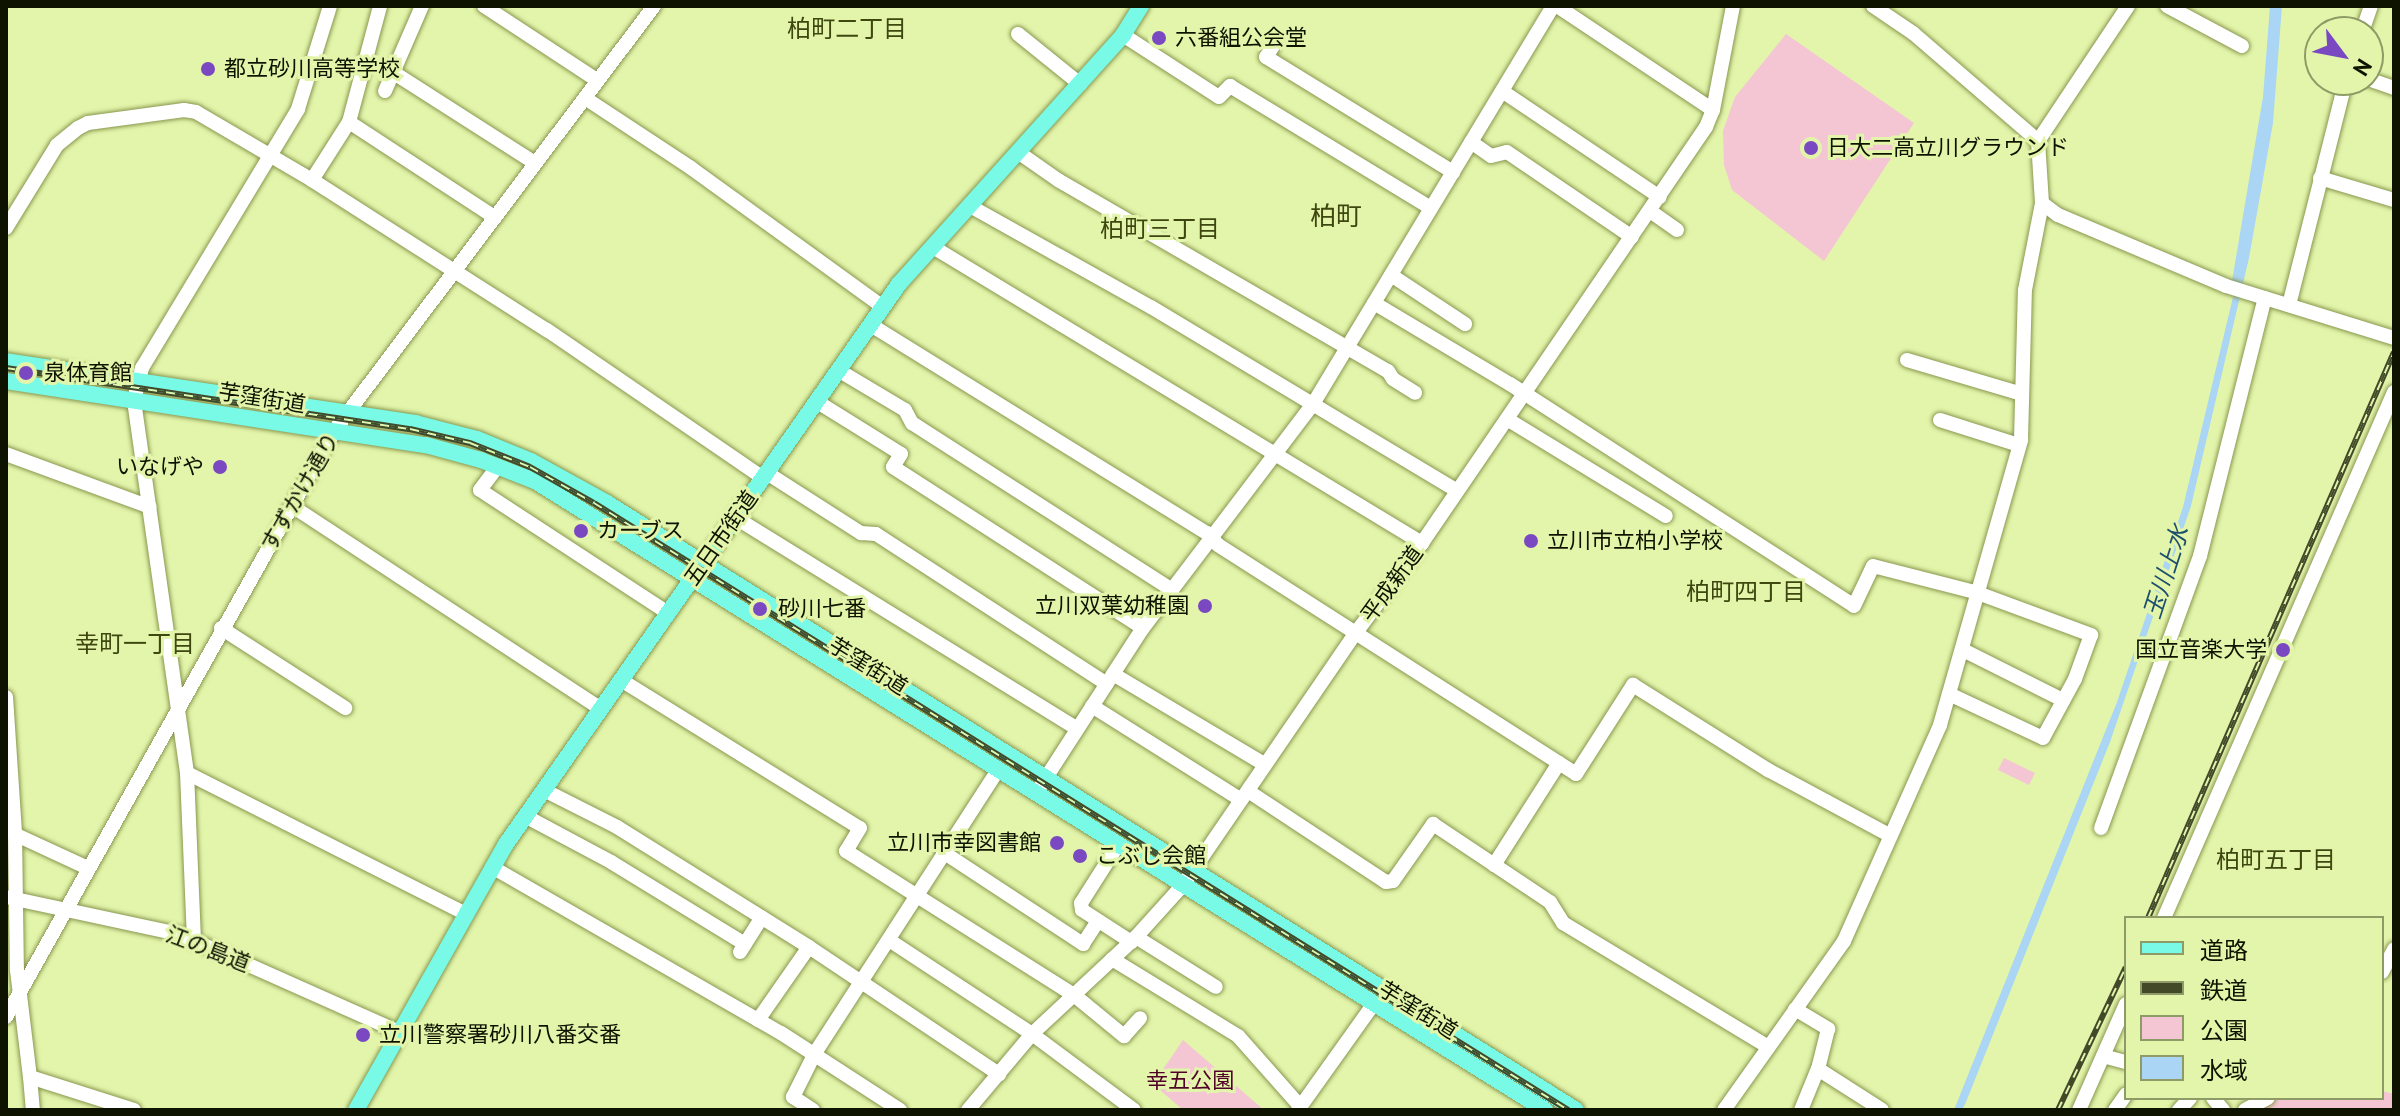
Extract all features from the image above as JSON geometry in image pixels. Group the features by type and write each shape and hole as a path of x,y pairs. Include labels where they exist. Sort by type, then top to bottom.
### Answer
{"main road":[{"name":"五日市街道","path":"360,1109 399,1032 492,867 816,401 883,307 1123,35 1141,6"},
{"name":"芋窪街道","path":"6,361 348,412 443,430 519,456 607,503 1194,869 1538,1101"},
{"name":"芋窪街道","path":"6,381 426,445 498,466 562,496 1373,1005 1538,1101 1576,1110"},
{"path":"1538,1101 1589,1110"}],"street":[{"path":"194,940 187,773 134,400 142,368 273,156 310,78 330,6"},
{"path":"312,180 349,122 380,6"},
{"path":"385,91 391,71 422,6"},
{"path":"484,6 598,81"},
{"name":"すずかけ通り","path":"6,1017 334,431 654,6"},
{"path":"1036,794 1143,628 1279,453 1313,404 1555,6 1713,110"},
{"name":"平成新道","path":"968,1110 1032,1034 1133,940 1183,885 1264,764 1422,543 1706,127 1713,110 1733,6"},
{"path":"1873,6 1913,33 2038,141"},
{"path":"2167,6 2242,46"},
{"path":"1724,1110 1844,941 1940,725 1963,650 1975,592 2019,445 2025,290 2042,203 2038,141 2124,7"},
{"path":"1018,34 1080,84"},
{"path":"1123,35 1219,97 1230,86 1431,208"},
{"path":"1273,46 1266,57 1453,172"},
{"path":"391,71 535,163"},
{"path":"1502,91 1660,197"},
{"path":"2289,305 2342,96"},
{"path":"585,98 691,168 883,307"},
{"path":"6,228 57,145 88,123 184,110 196,112 273,156 455,271 765,476 861,533 876,534 1110,679 1264,764"},
{"path":"349,122 494,217"},
{"path":"1471,142 1491,156 1507,152 1632,237"},
{"path":"1018,152 1058,180 1388,371 1393,379 1415,393"},
{"path":"2320,178 2394,200"},
{"path":"2042,203 2058,215 2226,286 2394,338"},
{"path":"970,206 1151,307 1457,491"},
{"path":"1650,211 1677,230"},
{"path":"933,247 1279,453 1422,543"},
{"path":"1391,275 1465,324"},
{"path":"2101,828 2200,556 2265,298"},
{"path":"1374,303 1525,393 1854,606 1873,566 1975,592 2091,635 2043,738 1949,694"},
{"path":"871,325 1212,538 1355,634 1576,774 1633,685 1768,770 1889,835"},
{"path":"1907,360 2022,394"},
{"path":"838,370 905,410 912,423 1172,590"},
{"path":"2165,916 2394,392"},
{"path":"816,401 901,454 893,467 1143,628"},
{"path":"1507,419 1666,516"},
{"path":"1940,420 2019,445"},
{"path":"6,454 150,507"},
{"path":"498,466 480,490 668,613"},
{"path":"292,506 601,709"},
{"path":"736,518 1077,729"},
{"path":"221,628 345,708"},
{"path":"1963,650 2063,700"},
{"path":"621,680 860,828 846,851 917,893 1074,995 1124,1036 1140,1018"},
{"path":"6,697 12,898 19,994 33,1110"},
{"path":"1092,706 1386,882 1393,881 1433,824 1550,902 1563,923 1767,1046"},
{"path":"1494,865 1559,763"},
{"path":"813,1110 793,1097 815,1053 998,770"},
{"path":"187,773 466,914"},
{"path":"544,790 617,827 762,917 999,1074"},
{"path":"525,816 611,862 743,948 762,917"},
{"path":"11,832 88,868"},
{"path":"1118,845 1081,903 1082,910 1216,987"},
{"path":"943,852 1083,944 1098,921"},
{"path":"492,867 815,1053 900,1110"},
{"name":"江の島道","path":"12,898 194,940 399,1032"},
{"path":"889,940 1032,1034 1134,1110"},
{"path":"758,1020 809,947"},
{"path":"2384,968 2394,949"},
{"path":"1112,959 1238,1036 1299,1108 1373,1005"},
{"path":"1795,1009 1828,1029 1818,1069 1801,1110"},
{"path":"2079,1110 2124,1009"},
{"path":"2103,1056 2124,1061"},
{"path":"1818,1069 1882,1110"},
{"path":"30,1077 134,1110"},
{"path":"2245,1110 2264,1100"}],"green space":[{"name":"日大二高立川グラウンド","path":"1786,34 1914,123 1824,261 1732,190 1724,165 1723,131 1735,97"},
{"path":"2004,758 2035,773 2029,785 1998,770"},
{"name":"幸五公園","path":"1183,1040 1264,1110 1183,1110 1153,1084"},
{"path":"2384,1092 2394,1094 2394,1110 2252,1110 2272,1100 2384,1100"}],"water":[{"name":"玉川上水","path":"2270,6 2282,6 2273,123 2249,258 2191,506 2110,742 1966,1102 1962,1110 1954,1110 2117,702 2183,507 2233,297 2232,281 2263,97"}],"railway":[{"path":"2149,916 2394,352"},
{"path":"6,368 410,429 470,443 530,467 594,503 1568,1110"},
{"path":"2058,1110 2124,971"}],"place":[{"name":"六番組公会堂","path":"1159,38"},
{"name":"都立砂川高等学校","path":"208,69"},
{"name":"日大二高立川グラウンド","path":"1811,148"},
{"name":"泉体育館","path":"26,373"},
{"name":"いなげや","path":"220,467"},
{"name":"カーブス","path":"581,531"},
{"name":"立川市立柏小学校","path":"1531,541"},
{"name":"立川双葉幼稚園","path":"1205,606"},
{"name":"砂川七番","path":"760,609"},
{"name":"国立音楽大学","path":"2283,650"},
{"name":"立川市幸図書館","path":"1057,843"},
{"name":"こぶし会館","path":"1080,856"},
{"name":"立川警察署砂川八番交番","path":"363,1035"}],"district":[{"name":"柏町二丁目","path":"847,29"},
{"name":"柏町","path":"1336,216"},
{"name":"柏町三丁目","path":"1160,229"},
{"name":"柏町四丁目","path":"1746,592"},
{"name":"幸町一丁目","path":"135,644"},
{"name":"柏町五丁目","path":"2276,860"}]}
